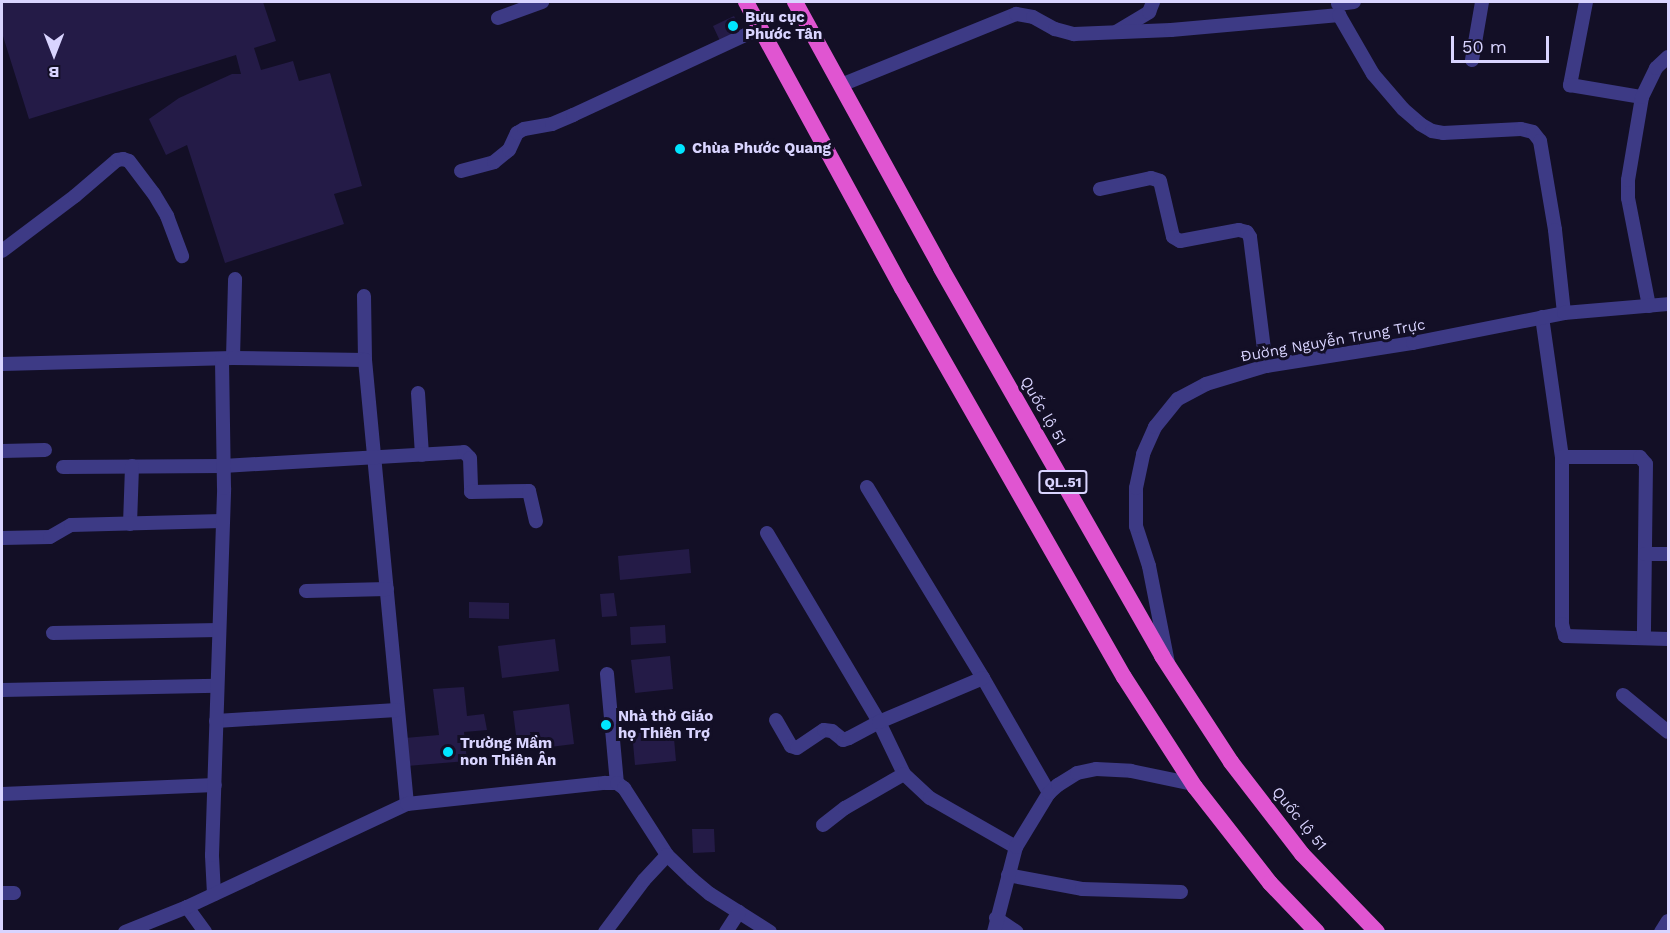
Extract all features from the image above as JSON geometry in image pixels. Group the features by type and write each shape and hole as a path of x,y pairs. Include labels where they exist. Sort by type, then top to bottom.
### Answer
{"highway":[{"name":"QL.51","path":"746,2 902,288 1124,677 1193,784 1270,883 1317,932"},
{"name":"Quốc lộ 51","path":"795,2 941,268 1168,665 1231,762 1302,854 1377,932"}],"street":[{"path":"498,18 542,2"},
{"path":"1114,33 1149,12 1153,2"},
{"path":"841,84 1016,14 1033,17 1066,33 1114,33 1338,7 1354,2"},
{"path":"1472,60 1482,2"},
{"path":"1586,2 1570,85 1642,97"},
{"path":"1338,7 1373,74 1402,109 1420,124 1432,131 1443,133 1521,129 1533,132 1540,141 1555,230 1564,313"},
{"path":"461,171 494,162 509,150 517,133 524,129 552,124 760,28"},
{"path":"1649,306 1628,189 1642,97 1656,68 1668,57"},
{"path":"2,251 75,196 117,160 123,159 129,161 154,194 167,216 182,256"},
{"path":"1100,189 1151,178 1160,181 1173,237 1180,241 1239,230 1247,232 1250,237 1266,366"},
{"path":"214,894 212,855 223,466 227,359 235,279"},
{"path":"364,296 365,360 407,804"},
{"name":"Đường Nguyễn Trung Trực","path":"1168,665 1149,566 1136,526 1136,488 1143,454 1155,428 1178,399 1206,384 1266,366 1413,343 1564,313 1668,304"},
{"path":"1542,317 1562,457 1562,624 1565,636 1668,639"},
{"path":"2,364 227,359 365,360"},
{"path":"418,393 422,455"},
{"path":"2,451 45,450"},
{"path":"63,467 223,466 468,453 471,492 529,492 536,521"},
{"path":"1562,457 1640,457 1646,464 1644,638"},
{"path":"130,524 132,466"},
{"path":"867,487 983,678 1048,793"},
{"path":"2,538 50,537 71,525 222,521"},
{"path":"767,533 879,722 904,774 915,787 930,798 1016,847"},
{"path":"1644,554 1668,554"},
{"path":"306,591 387,589"},
{"path":"53,633 219,630"},
{"path":"607,674 617,783"},
{"path":"776,720 791,746 797,748 824,730 832,731 843,740 879,722 983,678"},
{"path":"2,690 217,686"},
{"path":"1623,695 1668,732"},
{"path":"216,721 397,710"},
{"path":"1017,932 995,925 1016,847 1048,793 1077,773 1096,769 1131,771 1193,784"},
{"path":"823,825 845,807 904,774"},
{"path":"125,932 187,907 407,804 617,783 624,788 667,855 711,894 770,932"},
{"path":"2,794 215,784"},
{"path":"605,932 644,880 667,855"},
{"path":"1008,875 1082,889 1181,892"},
{"path":"187,907 205,932"},
{"path":"726,932 739,912"},
{"path":"1660,932 1668,921"}],"building":[{"path":"2,2 263,2 276,41 254,48 261,70 293,61 299,81 330,73 362,186 334,194 344,224 225,263 187,145 166,155 149,119 179,98 232,74 241,74 236,55 29,119 2,33"},
{"name":"Bưu cục Phước Tân","path":"734,16 742,32 720,41 713,26"},
{"path":"689,549 691,573 620,580 618,556"},
{"path":"614,593 617,616 602,617 600,594"},
{"path":"469,602 509,603 509,619 469,618"},
{"path":"665,625 666,643 631,645 630,627"},
{"path":"555,639 559,671 502,678 498,646"},
{"path":"670,656 673,689 635,693 631,660"},
{"path":"464,687 467,716 484,714 487,730 464,732 467,761 407,766 405,738 439,735 433,689"},
{"path":"569,704 574,744 518,751 513,711"},
{"path":"673,727 676,761 635,765 632,732"},
{"path":"692,829 714,829 715,852 693,853"}],"place":[{"name":"Bưu cục Phước Tân","path":"733,26"},
{"name":"Chùa Phước Quang","path":"680,149"},
{"name":"Nhà thờ Giáo họ Thiên Trợ","path":"606,725"},
{"name":"Trường Mầm non Thiên Ân","path":"448,752"}]}
